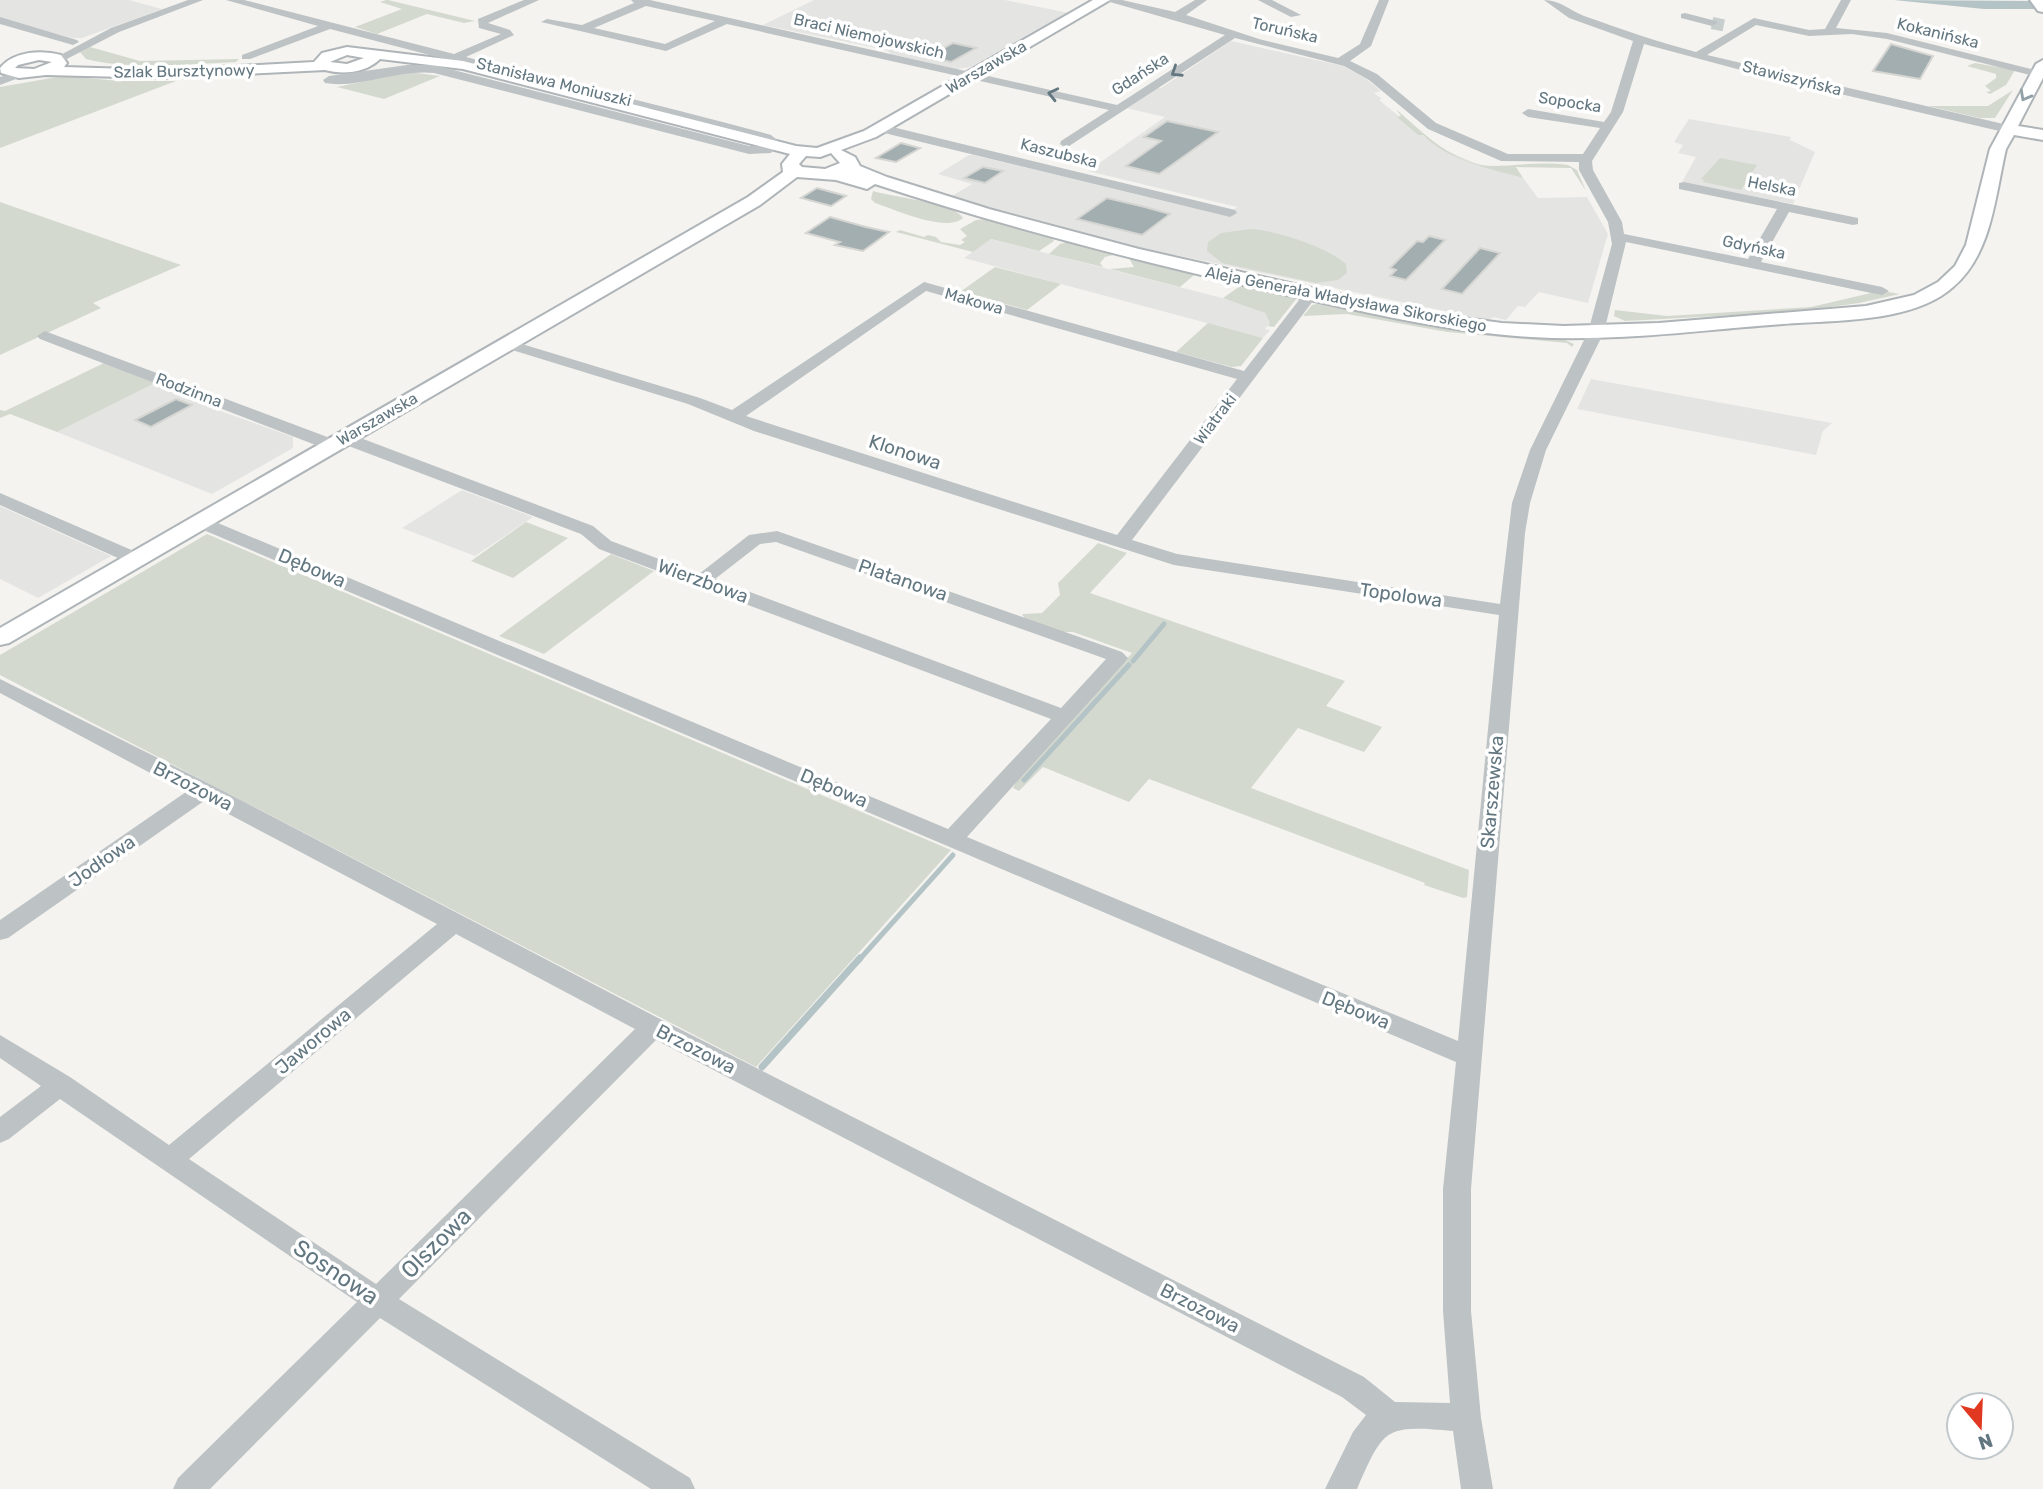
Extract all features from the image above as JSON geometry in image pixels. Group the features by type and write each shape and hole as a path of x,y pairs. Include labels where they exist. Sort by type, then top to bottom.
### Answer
{"main road":[{"name":"Warszawska","path":"754,201 820,175 843,170 848,160 847,151 875,131 1105,0"},
{"path":"2037,0 2043,8"},
{"path":"328,74 347,51 366,59"},
{"path":"328,74 366,59"},
{"name":"Stanisława Moniuszki","path":"366,59 455,68 769,147 818,152"},
{"path":"6,68 47,61"},
{"name":"Szlak Bursztynowy","path":"6,68 47,61 200,74 328,74"},
{"name":"Aleja Generała Władysława Sikorskiego","path":"848,160 869,176 963,207 1114,250 1311,294 1477,326 1524,331 1596,332 1825,315 1910,302 1938,291 1958,277 1971,258 1993,164 2040,68"},
{"name":"Aleja Generała Władysława Sikorskiego","path":"1982,217 2043,97"},
{"name":"Stawiszyńska","path":"2008,129 2043,135"},
{"name":"Warszawska","path":"818,152 875,131"},
{"name":"Stanisława Moniuszki","path":"769,147 786,157 791,165"},
{"path":"820,175 801,173 791,165 797,156 818,152 848,160"},
{"name":"Warszawska","path":"0,638 754,201 791,174 791,165"},
{"name":"Aleja Generała Władysława Sikorskiego","path":"820,175 837,175 901,194 963,207"}],"street":[{"path":"47,61 78,43 198,0"},
{"name":"Stanisława Moniuszki","path":"231,0 615,99 654,106 771,140 769,147 750,150 428,68 392,68 358,79 328,74"},
{"path":"455,58 508,35 506,32 484,26 482,21 530,0"},
{"name":"Toruńska","path":"1105,0 1177,16 1232,34 1342,61 1367,72 1438,129 1487,161 1506,158 1585,161"},
{"path":"1177,16 1202,0"},
{"path":"1263,0 1295,15"},
{"path":"1342,61 1365,46 1384,0"},
{"name":"Stawiszyńska","path":"1549,0 1566,13 1639,40 1866,97 2008,129"},
{"path":"1830,32 1832,22 1846,0"},
{"path":"583,29 640,1"},
{"name":"Braci Niemojowskich","path":"640,1 1119,109"},
{"path":"1685,16 1712,23"},
{"path":"0,20 78,43"},
{"path":"654,55 727,20"},
{"name":"Kokanińska","path":"1740,29 1754,21 1802,32 1859,32 2040,68"},
{"path":"547,22 666,48"},
{"path":"246,57 328,24"},
{"path":"1727,26 1740,29"},
{"path":"1699,55 1740,29"},
{"name":"Gdańska","path":"1066,144 1232,34"},
{"path":"347,51 380,39"},
{"path":"366,59 380,39"},
{"path":"1619,237 1615,222 1585,161 1620,105 1639,40"},
{"name":"Sopocka","path":"1528,113 1608,126"},
{"name":"Kaszubska","path":"875,131 1230,213"},
{"name":"Helska","path":"1684,186 1853,221"},
{"path":"1752,264 1785,207"},
{"name":"Gdyńska","path":"1619,237 1882,291"},
{"name":"Skarszewska","path":"1477,1489 1466,1418 1457,1311 1457,1189 1516,533 1530,472 1542,440 1596,332 1605,305 1619,237"},
{"name":"Makowa","path":"733,417 924,286 1247,377"},
{"name":"Wiatraki","path":"1120,543 1311,294"},
{"name":"Rodzinna","path":"45,337 338,442"},
{"name":"Klonowa","path":"507,344 694,401 733,417 1120,543 1201,565 1294,579"},
{"name":"Wierzbowa","path":"338,442 587,530 605,545 1065,717"},
{"path":"0,498 136,559"},
{"name":"Dębowa","path":"200,522 1468,1056"},
{"name":"Platanowa","path":"701,581 755,539 777,536 1118,658 1065,717"},
{"name":"Topolowa","path":"1294,579 1509,611"},
{"name":"Brzozowa","path":"0,685 653,1027 1353,1387 1389,1415"},
{"path":"952,839 1065,717"},
{"name":"Jodłowa","path":"0,932 204,790"},
{"name":"Jaworowa","path":"171,1159 455,922"},
{"name":"Olszowa","path":"189,1489 653,1027"},
{"name":"Sosnowa","path":"0,1045 378,1301 678,1489"},
{"path":"0,1132 61,1084"},
{"path":"1341,1489 1365,1436 1389,1415 1411,1413 1466,1418"}],"shaded area":[{"path":"0,0 129,0 162,9 82,38 72,38 0,18"},
{"path":"386,0 475,21 464,23 427,14 377,34 355,27 402,9 380,2"},
{"path":"814,0 1005,0 1069,13 971,67 956,69 891,54 886,50 763,25"},
{"path":"1894,0 2043,1 2043,9 1984,9"},
{"path":"1231,41 1343,66 1381,91 1374,93 1382,99 1379,100 1436,146 1479,165 1523,178 1538,198 1587,197 1608,234 1588,303 1539,292 1525,307 1518,306 1506,320 1494,317 1488,320 1176,255 1171,258 962,202 950,197 972,184 938,174 973,155 1226,216 1237,207 1088,171 1165,117 1126,108"},
{"path":"90,47 140,61 239,59 236,62 180,65 120,64 86,59 80,52"},
{"path":"1975,63 2015,70 2006,85 1990,94 1986,92 1991,91 1985,86 1996,78 1996,74 1967,66"},
{"path":"409,72 440,76 384,99 337,87"},
{"path":"63,76 120,81 176,81 0,148 0,87"},
{"path":"2013,90 1995,118 1980,118 1928,106 1988,106"},
{"path":"1396,109 1439,145 1464,160 1444,151 1423,135 1418,135 1397,117 1401,116"},
{"path":"1689,119 1791,137 1790,140 1815,152 1793,204 1682,182 1696,157 1678,153 1683,145 1674,142"},
{"path":"1720,158 1757,165 1741,190 1703,182 1701,179"},
{"path":"1464,160 1492,166 1568,165 1577,170 1586,191 1571,168 1516,167 1523,178"},
{"path":"873,191 936,204 958,213 963,218 945,223 920,219 875,203 871,199"},
{"path":"0,202 181,265 93,303 101,308 0,355"},
{"path":"988,219 1050,236 1054,241 1039,251 991,239 973,252 896,232 900,230 924,237 928,235 941,242 960,245 965,242 961,240 967,236 960,229 976,220"},
{"path":"1250,229 1273,232 1314,246 1346,264 1347,273 1338,280 1316,283 1222,263 1207,251 1208,242 1221,233"},
{"path":"991,239 1242,303 1265,313 1270,323 1265,329 1270,330 1263,338 964,258"},
{"path":"1067,242 1117,254 1105,257 1100,263 1103,267 1049,254 1060,244"},
{"path":"1129,258 1194,275 1180,287 1110,269 1134,267"},
{"path":"995,267 1061,284 1027,310 960,292"},
{"path":"1763,270 1900,294 1793,312 1625,321 1614,316 1615,310 1667,316 1811,307 1871,293"},
{"path":"1243,284 1297,298 1274,327 1268,326 1270,323 1265,313 1223,298"},
{"path":"1321,303 1491,335 1565,340 1574,344 1572,347 1567,343 1447,332 1347,314 1303,316 1312,305"},
{"path":"1208,323 1263,338 1241,366 1232,367 1176,352"},
{"path":"104,363 155,383 57,432 10,414 0,418 0,410 5,411"},
{"path":"1591,379 1832,423 1823,431 1816,455 1577,409"},
{"path":"155,383 215,406 212,408 293,437 293,448 212,494 57,432"},
{"path":"462,490 533,517 475,556 402,528"},
{"path":"0,506 111,556 38,598 0,579"},
{"path":"526,522 568,538 513,578 471,561"},
{"path":"207,534 951,850 756,1067 0,675 0,655"},
{"path":"1098,543 1127,553 1090,593 1345,681 1326,706 1382,727 1364,752 1298,728 1251,788 1469,870 1467,897 1424,885 1425,883 1149,779 1129,802 1043,767 1019,791 1013,788 1017,780 1132,653 1073,632 1055,632 1026,621 1022,614 1042,613 1060,595 1058,583"},
{"path":"611,554 654,571 544,654 499,636"}],"building":[{"path":"953,43 976,48 951,62 928,57"},
{"path":"1891,44 1933,56 1920,79 1873,71"},
{"path":"1167,121 1218,132 1159,174 1126,166 1161,141 1144,137"},
{"path":"901,143 920,148 896,162 876,158"},
{"path":"983,167 1003,171 985,183 964,178"},
{"path":"817,188 846,196 831,206 801,198"},
{"path":"1107,198 1170,214 1142,235 1077,219"},
{"path":"830,217 889,232 863,251 835,245 840,242 806,233"},
{"path":"1429,236 1445,240 1406,280 1390,276 1396,270 1390,268 1417,241 1423,242"},
{"path":"1480,248 1500,253 1462,294 1442,289"},
{"path":"176,399 192,405 151,427 135,420"}],"waterway":[{"path":"1133,661 1164,624"},
{"path":"1024,780 1129,665"},
{"path":"859,960 953,855"},
{"path":"762,1067 860,958"}],"tunnel":[{"path":"1712,23 1727,26"}]}
